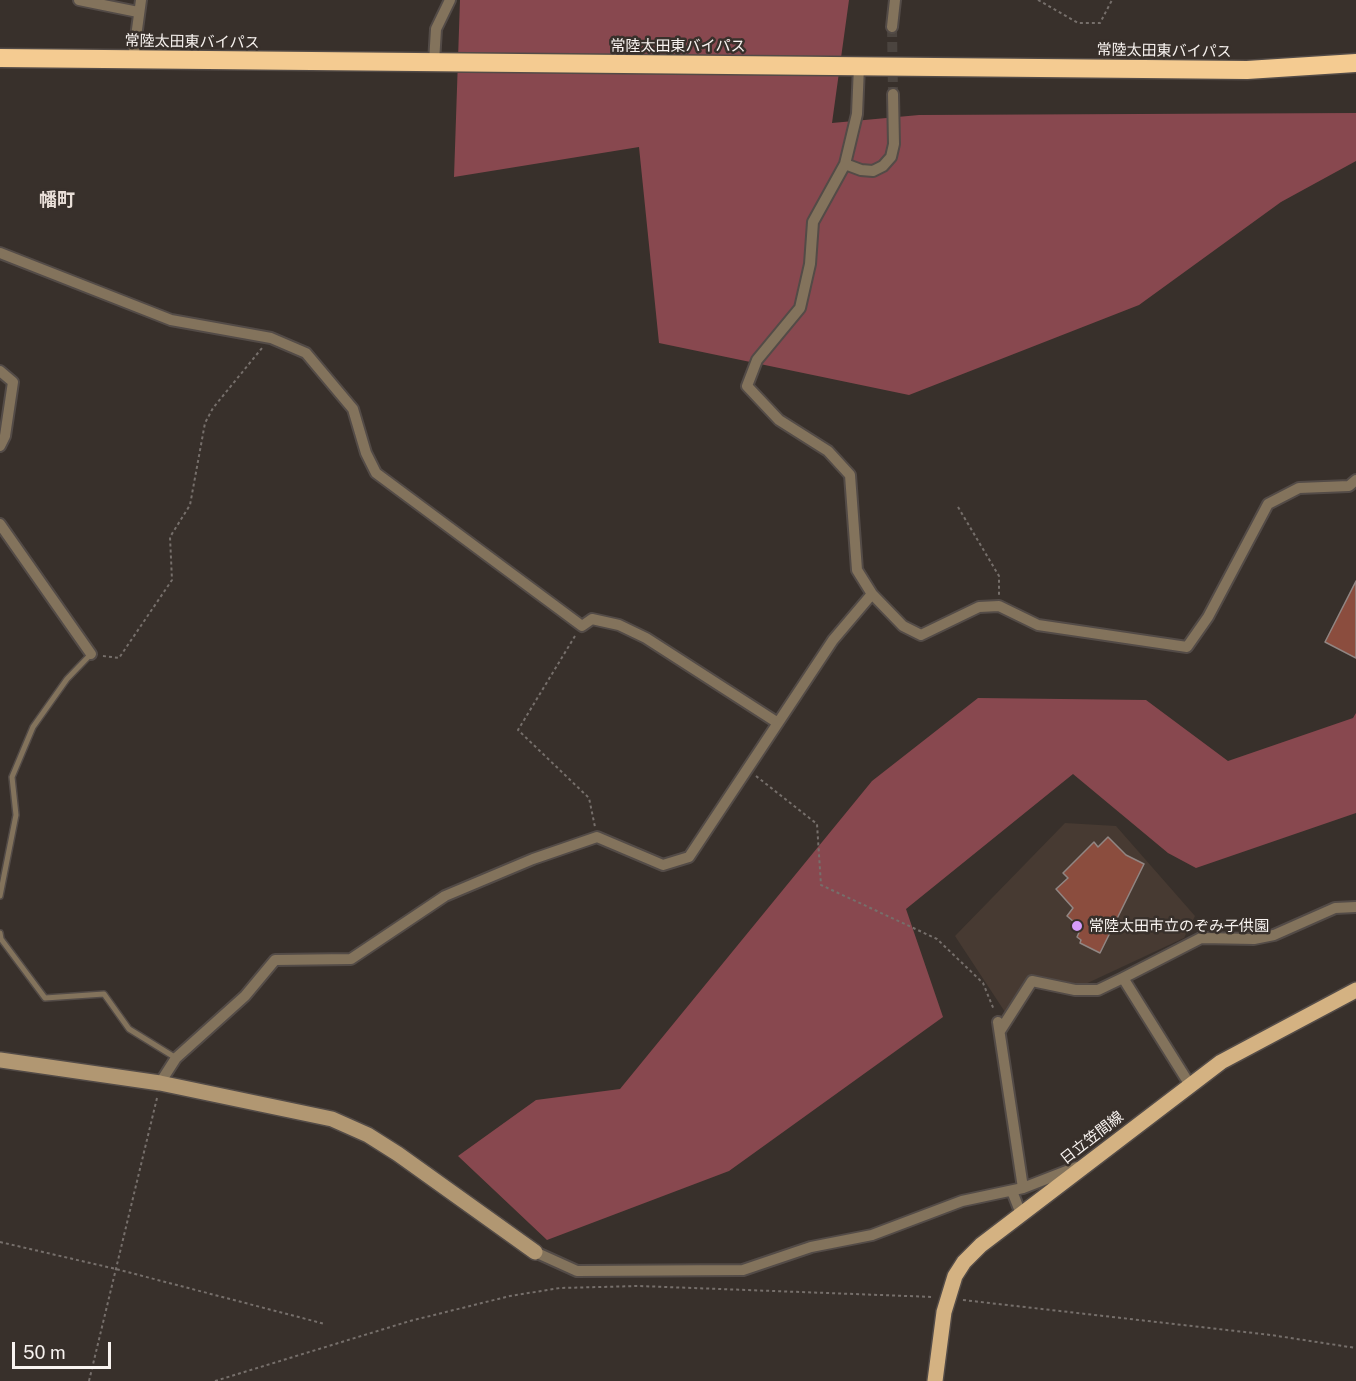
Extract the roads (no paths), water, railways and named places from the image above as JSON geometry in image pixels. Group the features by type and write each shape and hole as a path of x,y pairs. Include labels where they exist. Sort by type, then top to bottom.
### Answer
{"highway":[{"name":"常陸太田東バイパス","path":"0,58 1247,70 1356,63"}],"main road":[{"name":"日立笠間線","path":"934,1381 946,1305 955,1276 964,1262 981,1245 1221,1062 1356,990"}],"street":[{"path":"79,0 138,12"},
{"path":"133,59 141,0"},
{"path":"434,62 436,29 450,0"},
{"path":"892,27 895,0"},
{"path":"859,66 857,114 845,164 813,222 810,264 800,308 757,360 747,386 780,420 828,451 850,475 857,570 872,594 903,626 921,635 979,607 999,606 1038,625 1187,647 1208,618 1268,504 1299,488 1349,486 1356,480"},
{"path":"845,164 861,170 873,171 883,166 891,157 894,144 893,94"},
{"path":"2,258 171,320 271,338 306,353 353,409 366,453 376,473 582,626 592,619 619,625 646,638 778,723"},
{"path":"0,370 13,382 5,436 0,446"},
{"path":"0,524 91,654"},
{"path":"160,1083 176,1058 245,996 275,960 351,959 445,896 533,859 597,837 663,865 689,857 833,639 872,594"},
{"path":"1023,1188 999,1026 1032,981 1075,990 1098,990 1201,938 1254,939 1274,935 1335,908 1356,907"},
{"path":"1123,978 1190,1085"},
{"path":"0,1060 160,1083 304,1112 352,1127 398,1154 535,1252 577,1271 743,1270 811,1247 872,1235 962,1201 1023,1188 1092,1161"},
{"path":"1012,1191 1021,1214"}],"lane":[{"path":"0,896 16,815 12,777 33,727 68,679 91,654"},
{"path":"0,933 1,939 45,998 104,994 129,1029 176,1058"}],"tunnel":[{"path":"892,27 893,94"}],"place":[{"name":"常陸太田市立のぞみ子供園","path":"1077,926"}],"district":[{"name":"幡町","path":"57,200"}]}
